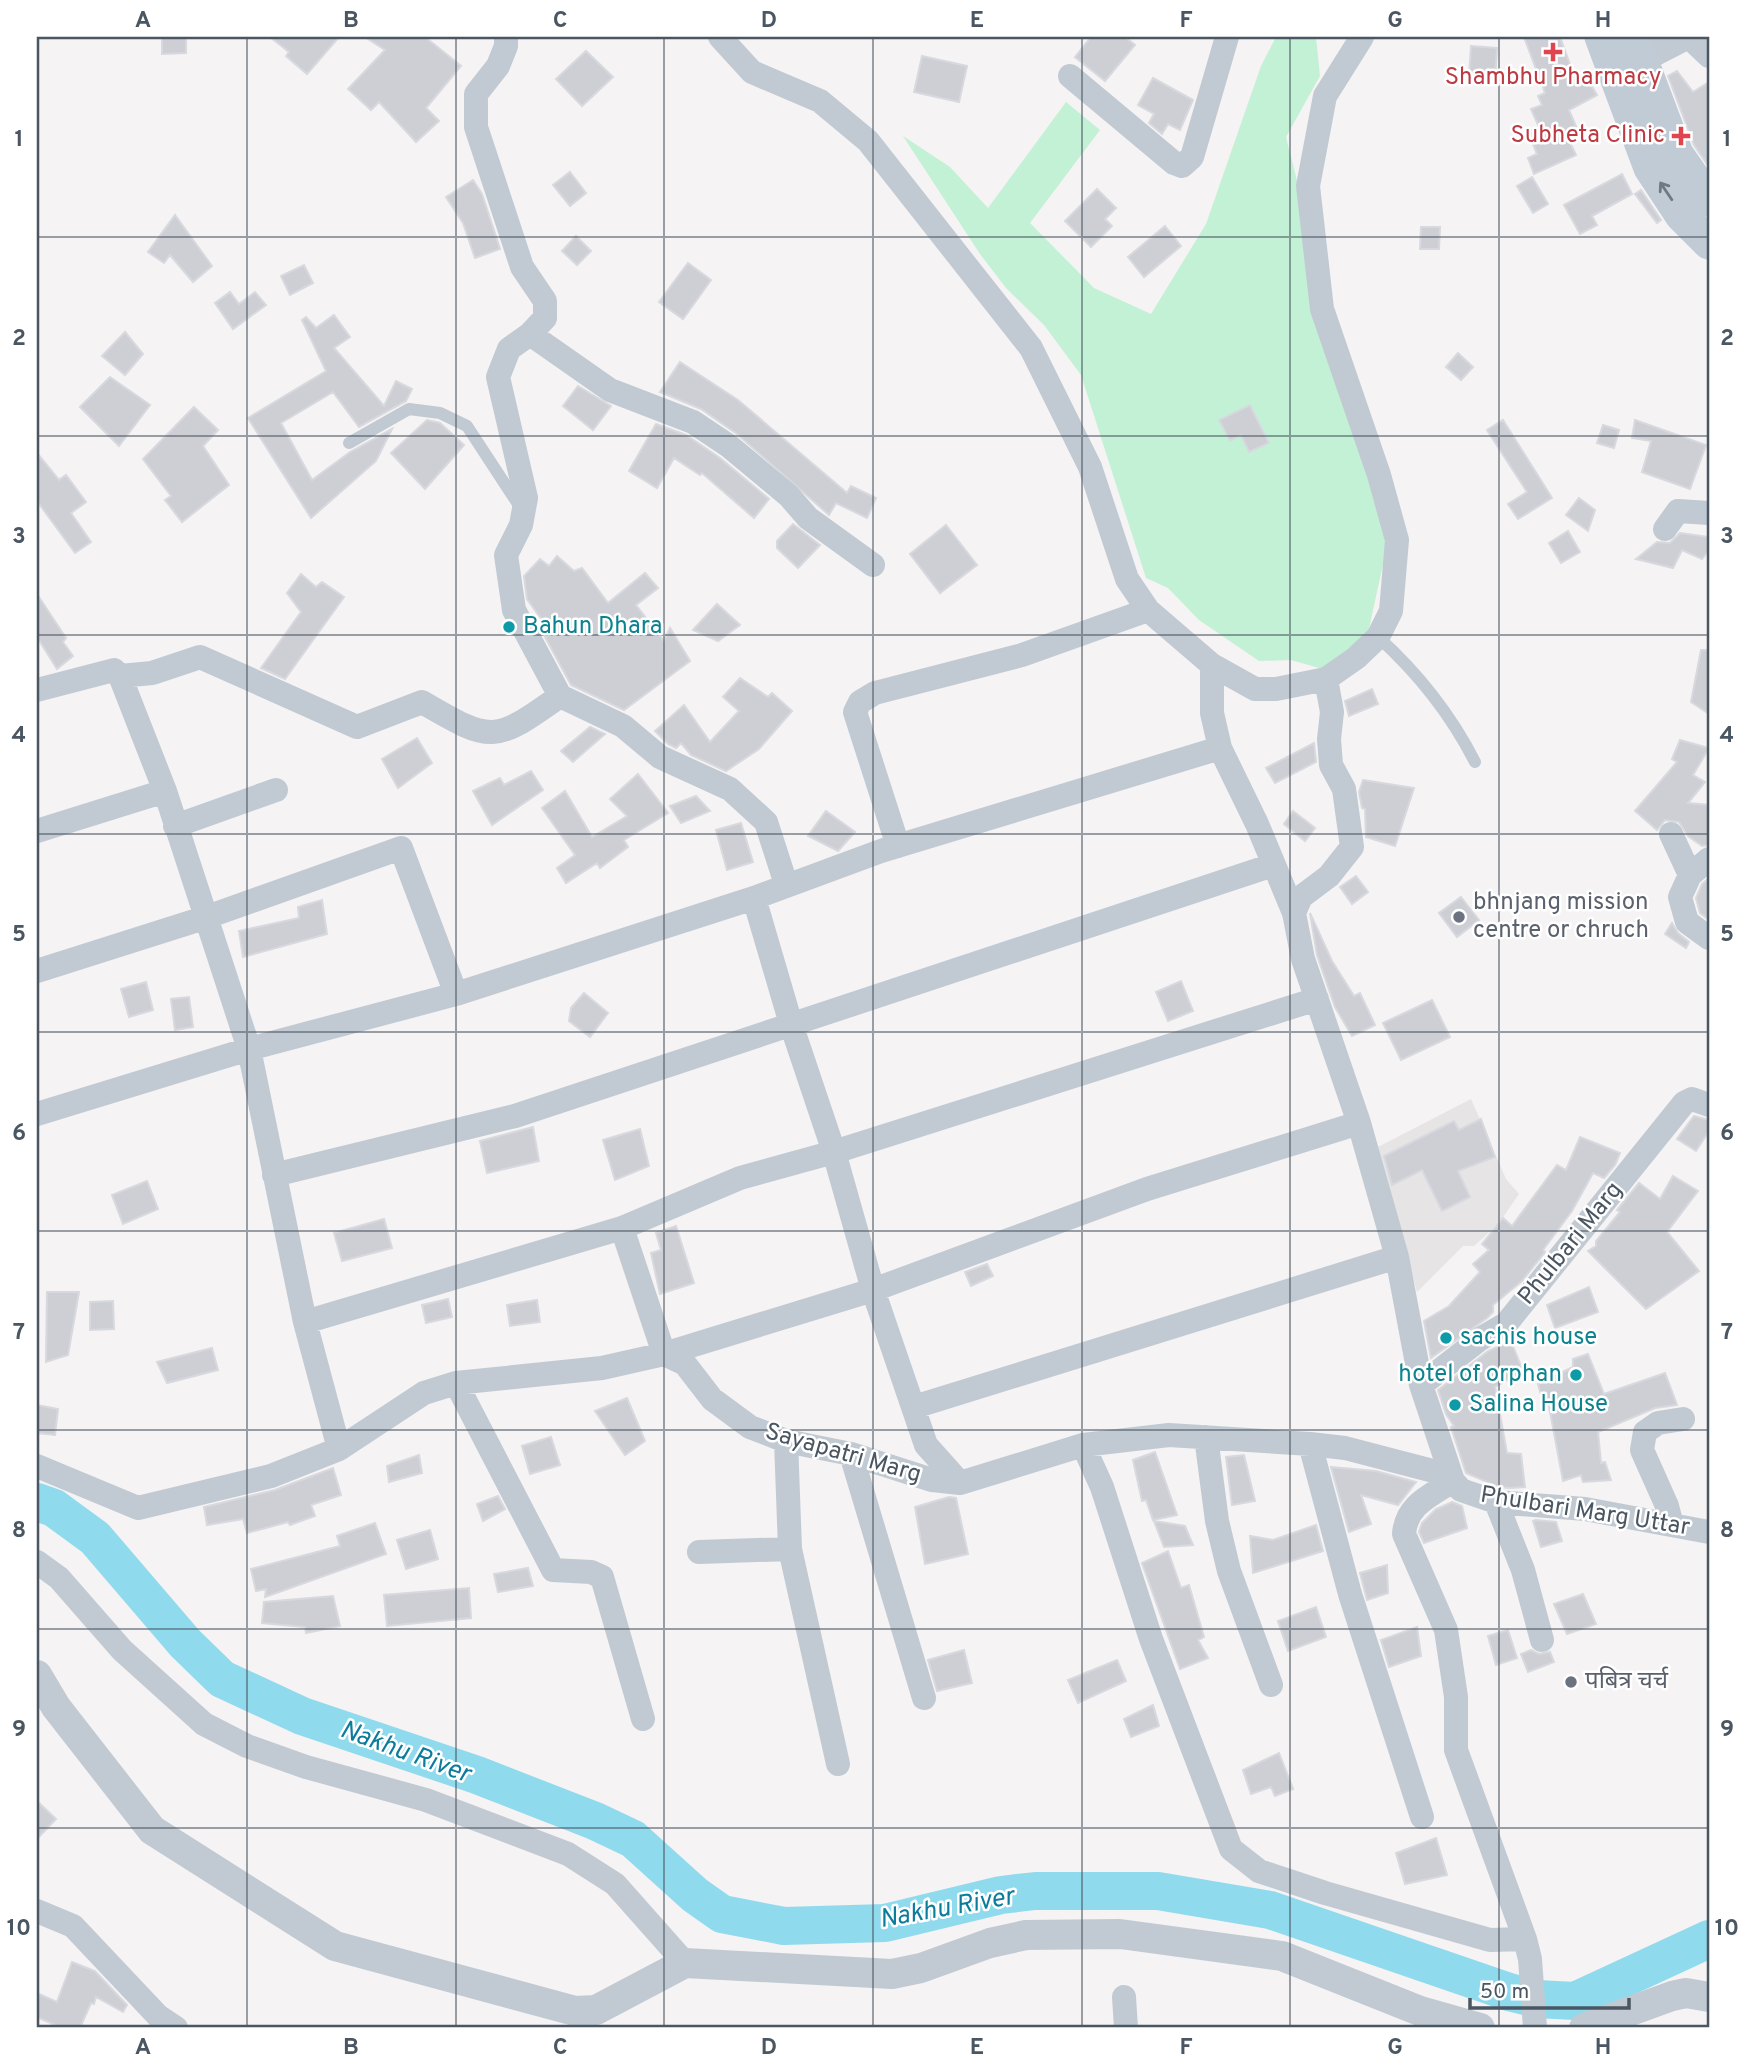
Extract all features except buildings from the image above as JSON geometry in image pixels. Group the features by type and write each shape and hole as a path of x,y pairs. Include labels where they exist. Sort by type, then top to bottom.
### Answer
{"main road":[{"path":"1601,37 1629,56 1677,154 1709,200"},
{"path":"1629,56 1650,168 1681,215 1709,243"}],"street":[{"path":"506,37 506,46 498,66 476,94 476,127 522,267 545,301 545,318 530,334 509,349 498,377 526,498 521,525 506,555 514,610 560,695 623,726 660,757 730,789 765,822 786,884"},
{"path":"720,37 752,72 820,101 868,141 1031,348 1090,467 1127,579 1148,610 1212,665 1255,689 1276,689 1326,679 1356,658 1378,637 1391,611 1397,540 1378,475 1324,319 1310,226 1308,186 1325,96 1362,37"},
{"path":"1070,76 1174,163 1182,166 1192,157 1227,37"},
{"path":"1629,56 1682,37"},
{"path":"1689,37 1709,56"},
{"path":"530,334 610,390 693,422 729,446 789,496 808,518 873,565"},
{"path":"1665,529 1678,511 1709,513"},
{"path":"898,846 855,712 860,702 875,692 1022,654 1148,610"},
{"path":"120,676 152,673 200,657 357,727 422,702 468,729 493,734 523,722 560,695"},
{"path":"1212,665 1212,713 1220,748 1257,824 1294,913 1303,959 1359,1123 1397,1257 1421,1385 1457,1486 1411,1508 1405,1520 1404,1534 1446,1630 1456,1697 1456,1750 1527,1949 1536,2023"},
{"path":"37,690 114,670 120,676 164,791 248,1049 304,1322 339,1449"},
{"path":"1294,913 1301,897 1329,876 1352,847 1344,789 1331,765 1329,739 1332,712 1326,679"},
{"path":"37,1114 248,1049 456,994 754,898 786,884 898,846 1220,748"},
{"path":"175,826 276,790"},
{"path":"37,831 164,791"},
{"path":"1671,834 1690,875"},
{"path":"37,971 204,918 401,848 456,994"},
{"path":"1709,859 1690,875 1680,897 1687,922 1709,938"},
{"path":"274,1175 515,1116 1273,865"},
{"path":"754,898 791,1024 834,1152 873,1290 926,1445 960,1483"},
{"path":"304,1322 622,1228 740,1178 834,1152 1317,999"},
{"name":"Phulbari Marg","path":"1421,1385 1480,1339 1506,1324 1684,1103 1692,1100 1709,1105"},
{"path":"37,1466 138,1508 271,1476 339,1449 424,1393 456,1383 602,1368 664,1354 873,1290 1147,1189 1359,1123"},
{"path":"622,1228 664,1354"},
{"path":"914,1407 1397,1257"},
{"name":"Sayapatri Marg","path":"664,1354 685,1364 712,1399 750,1427 786,1441 851,1454 932,1480 960,1483 1083,1445 1170,1434 1345,1448 1437,1472 1457,1486"},
{"path":"456,1383 553,1570 592,1572 603,1577 643,1719"},
{"path":"1672,1525 1667,1506 1642,1450 1645,1432 1658,1423 1683,1419"},
{"path":"1206,1437 1217,1521 1229,1571 1271,1685"},
{"path":"786,1441 790,1549 838,1764"},
{"path":"1310,1444 1349,1594 1422,1817"},
{"path":"1083,1445 1102,1487 1151,1639 1231,1850 1259,1871 1325,1894 1527,1949"},
{"path":"851,1454 924,1698"},
{"name":"Phulbari Marg Uttar","path":"1457,1486 1496,1502 1585,1509 1709,1532"},
{"path":"1496,1502 1523,1570 1542,1640"},
{"path":"699,1552 790,1549"},
{"path":"37,1562 58,1578 122,1650 204,1724 247,1746 306,1767 426,1800 568,1854 615,1884 685,1963"},
{"path":"37,1675 56,1707 152,1830 335,1946 575,2011 596,2010 685,1963 892,1974 921,1968 989,1943 1026,1935 1120,1934 1282,1956 1420,2011 1480,2028"},
{"path":"37,1911 73,1926 158,2017 176,2028"},
{"path":"1584,2028 1672,1996 1686,1993 1709,1997"},
{"path":"1124,1997 1126,2028"}],"lane":[{"path":"349,443 409,409 440,413 467,426 524,512"},
{"path":"1378,637 1413,668 1455,722 1475,762"}],"shaded area":[{"path":"1471,1099 1506,1179 1519,1194 1499,1223 1474,1246 1463,1246 1417,1292 1378,1147"}],"green space":[{"path":"1276,37 1316,37 1320,76 1286,137 1388,541 1367,638 1326,670 1291,660 1259,661 1199,620 1168,588 1146,578 1081,375 1044,325 1006,288 980,254 903,136 950,167 988,208 1066,102 1100,130 1030,223 1094,288 1151,314 1206,224 1261,66"}],"waterway":[{"name":"Nakhu River","path":"37,1502 54,1508 95,1538 185,1643 222,1679 302,1716 477,1775 595,1821 633,1839 695,1895 722,1914 784,1926 885,1923 1001,1895 1035,1891 1158,1891 1270,1910 1509,1992 1537,1999 1575,2001 1709,1939"}],"place":[{"name":"Shambhu Pharmacy","path":"1553,52"},
{"name":"Subheta Clinic","path":"1681,136"},
{"name":"Bahun Dhara","path":"509,627"},
{"name":"bhnjang mission centre or chruch","path":"1459,917"},
{"name":"sachis house","path":"1446,1338"},
{"name":"hotel of orphan","path":"1576,1375"},
{"name":"Salina House","path":"1455,1405"},
{"name":"पबित्र चर्च","path":"1571,1682"}]}
